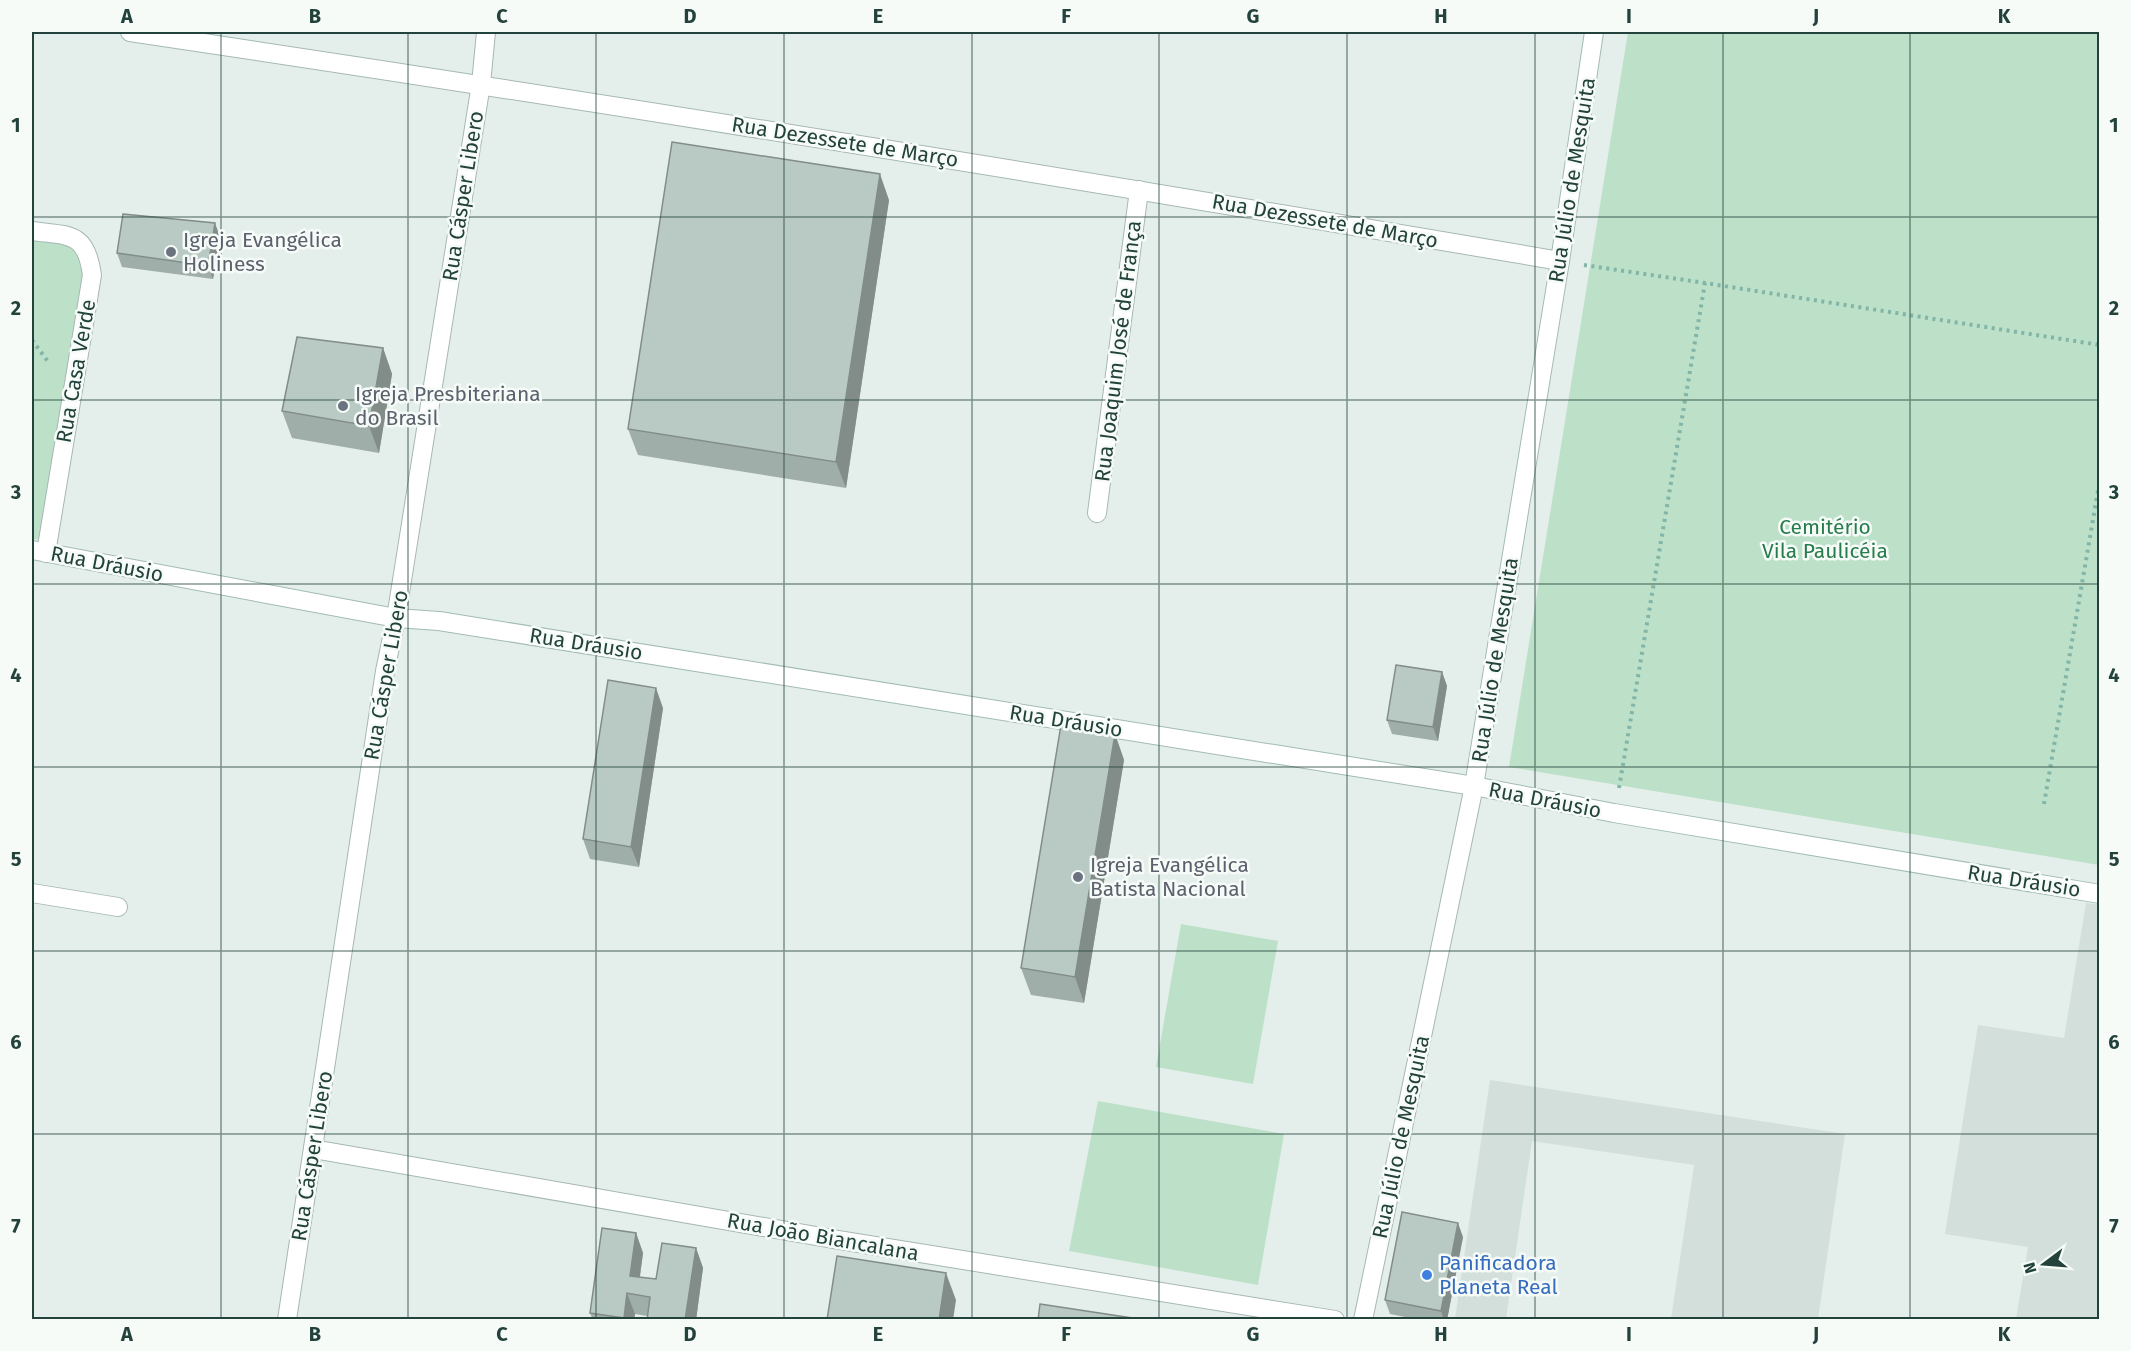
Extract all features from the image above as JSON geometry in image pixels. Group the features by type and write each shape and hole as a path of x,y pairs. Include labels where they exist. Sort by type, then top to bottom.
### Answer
{"street":[{"name":"Rua Dezessete de Março","path":"130,32 481,84 1139,190 1560,261"},
{"name":"Rua Cásper Libero","path":"287,1320 385,671 396,618 481,84 486,32"},
{"name":"Rua Júlio de Mesquita","path":"1363,1320 1474,786 1560,261 1594,32"},
{"name":"Rua Joaquim José de França","path":"1097,513 1139,190"},
{"name":"Rua Casa Verde","path":"32,231 69,236 83,244 90,258 92,275 39,552"},
{"name":"Rua Dráusio","path":"39,552 396,618 451,623 1474,786 1614,813 2100,894"},
{"path":"32,893 118,907"},
{"name":"Rua João Biancalana","path":"313,1149 851,1242 1335,1320"}],"path":[{"path":"1560,261 2100,345"},
{"path":"1614,813 1705,283"},
{"path":"2044,804 2100,479"}],"shaded area":[{"path":"2086,903 2100,905 2099,1319 2016,1319 2028,1247 1945,1234 1978,1025 2064,1038"},
{"path":"1490,1080 1845,1134 1818,1319 1671,1319 1694,1165 1532,1141 1506,1319 1455,1319"}],"green space":[{"name":"Cemitério Vila Paulicéia","path":"1628,32 2099,32 2099,865 1509,767"},
{"path":"32,236 82,245 89,271 40,540 32,539"},
{"path":"1181,924 1278,941 1253,1084 1156,1067"},
{"path":"1098,1101 1284,1134 1258,1285 1069,1251"}],"building":[{"path":"672,142 880,174 836,462 628,429"},
{"name":"Igreja Evangélica Holiness","path":"123,214 215,223 208,266 117,253"},
{"path":"297,337 383,348 369,426 282,411"},
{"path":"1396,665 1442,672 1433,727 1387,720"},
{"path":"608,680 656,688 631,847 583,839"},
{"name":"Igreja Evangélica Batista Nacional","path":"1061,725 1115,734 1075,977 1021,968"},
{"name":"Panificadora Planeta Real","path":"1402,1212 1458,1223 1441,1311 1385,1300"},
{"path":"602,1228 636,1233 630,1276 656,1279 662,1243 696,1248 685,1320 647,1320 650,1297 627,1293 624,1318 590,1313"},
{"path":"837,1256 946,1273 939,1320 827,1320"},
{"path":"1040,1304 1132,1318 1132,1320 1038,1320"}],"place":[{"name":"Igreja Evangélica Holiness","path":"171,252"},
{"name":"Igreja Presbiteriana do Brasil","path":"343,406"},
{"name":"Igreja Evangélica Batista Nacional","path":"1078,877"},
{"name":"Panificadora Planeta Real","path":"1427,1275"}]}
